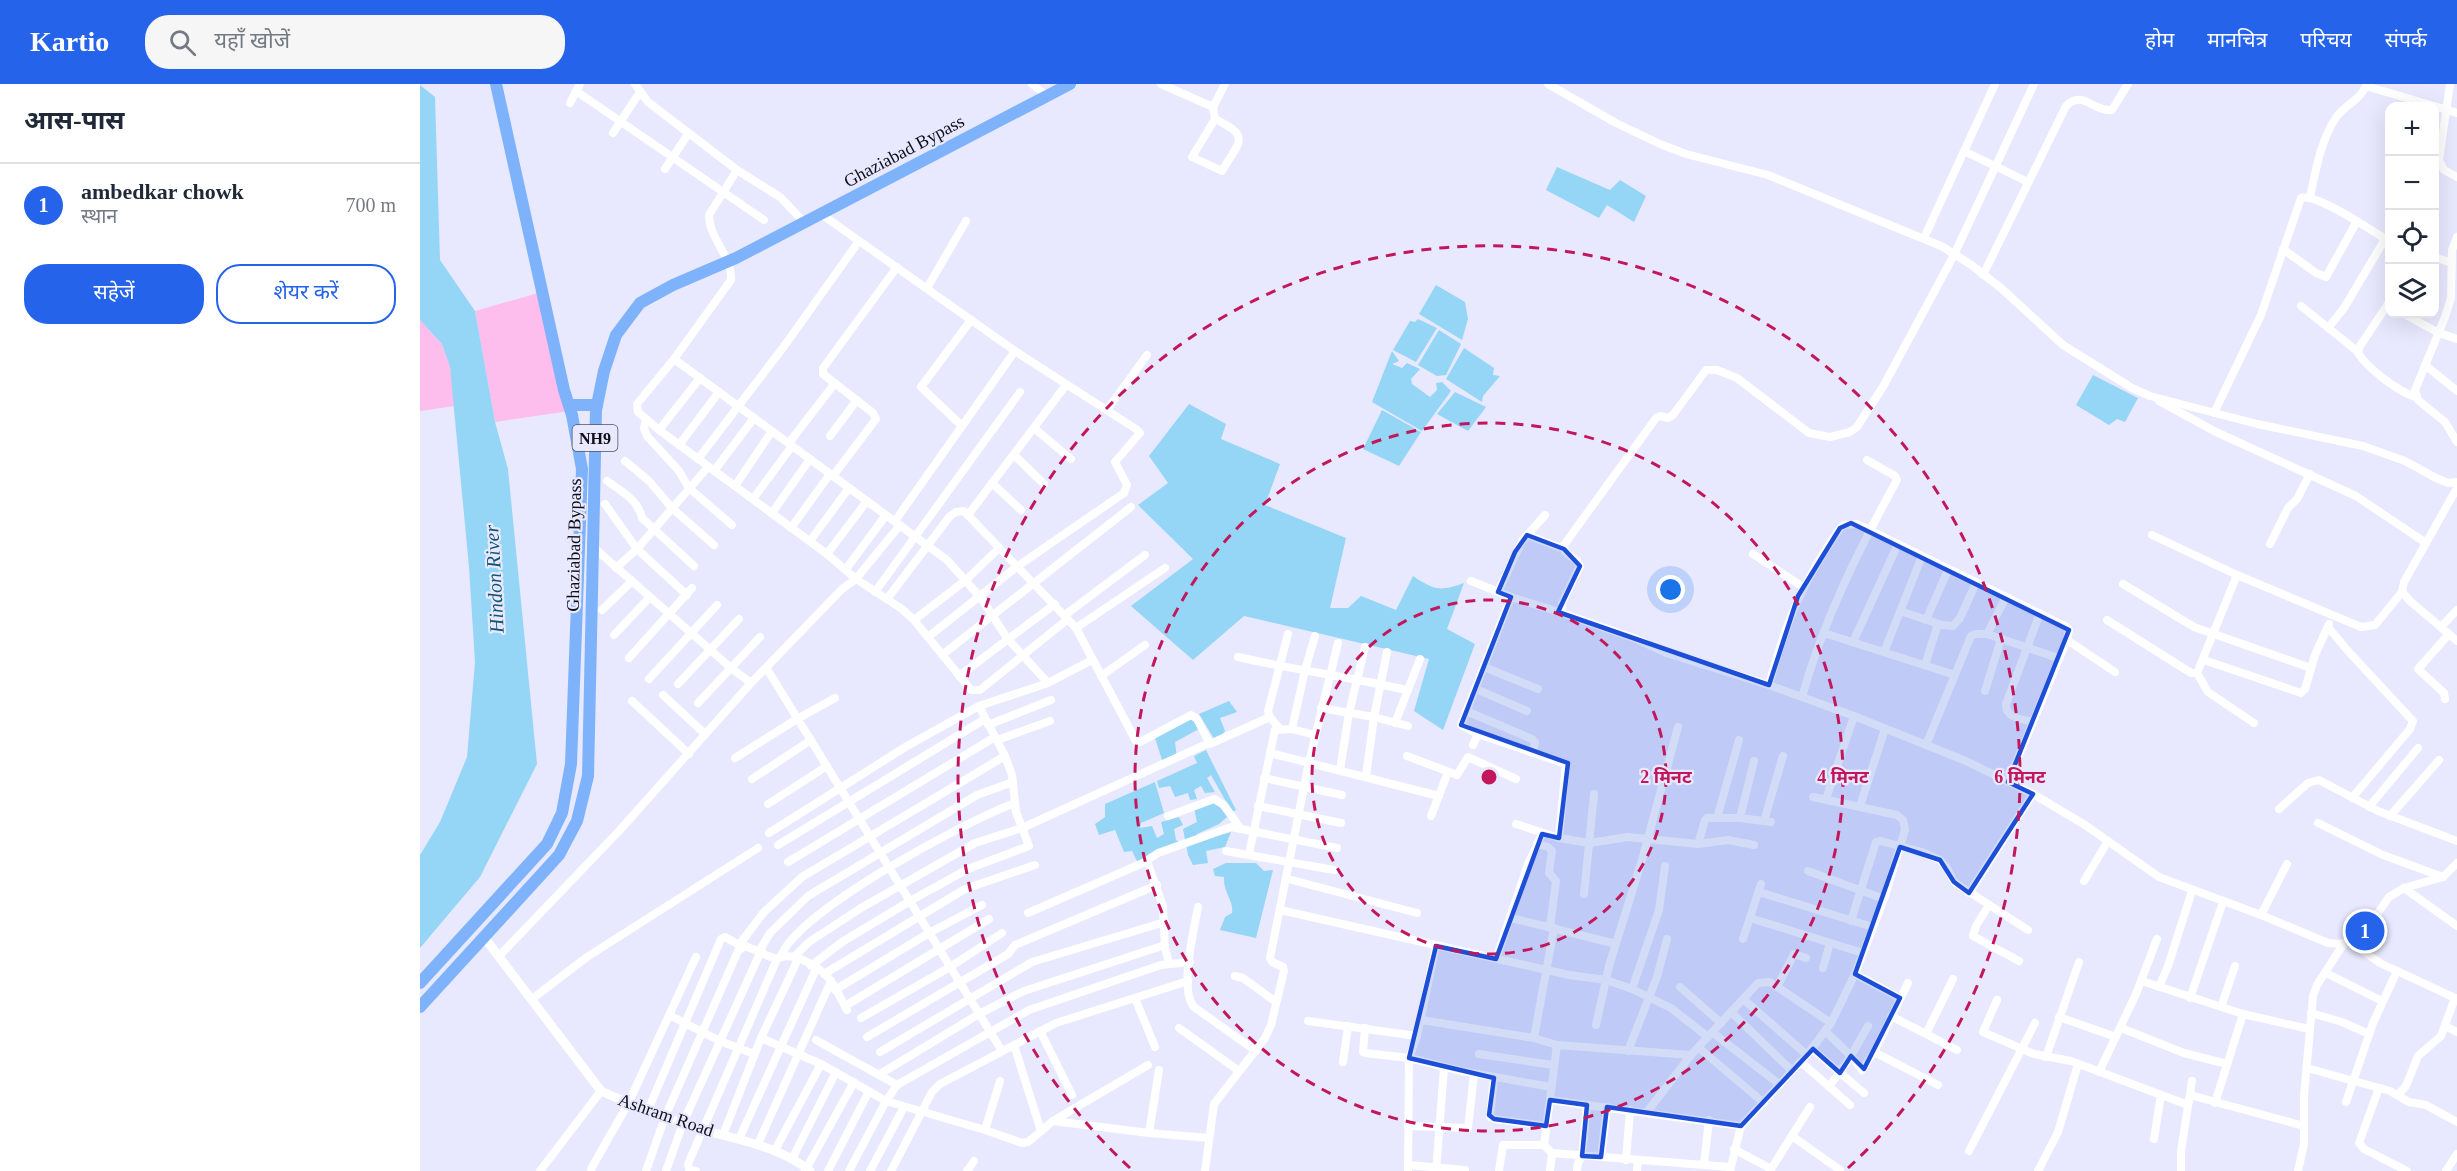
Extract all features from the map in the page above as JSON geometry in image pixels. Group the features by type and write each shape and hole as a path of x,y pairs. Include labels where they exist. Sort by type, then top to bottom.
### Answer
{"highway":[{"name":"Ghaziabad Bypass","path":"420,983 547,844 562,813 571,764 582,470 496,84"},
{"name":"Ghaziabad Bypass","path":"420,1007 559,855 577,821 588,776 597,405 604,371 616,335 640,303 805,223 1070,84"},
{"path":"568,405 597,405"}],"street":[{"path":"635,84 648,102 737,170 784,199 805,223"},
{"path":"1032,84 1047,96"},
{"path":"1161,84 1213,107"},
{"path":"1215,119 1235,129 1239,134 1239,140 1222,171 1192,157 1215,119 1213,107 1225,84"},
{"path":"1548,84 1616,123 1660,144 1686,154 1768,175 1924,238 1983,275 2063,345 2117,380 2216,432 2370,504 2426,543"},
{"path":"1924,238 1995,84"},
{"path":"1564,549 1656,418 1668,418 1672,415 1706,370 1717,370 1737,378 1809,433 1830,437 1850,432 1857,427 1884,385 1954,255 2034,84"},
{"path":"1983,275 2058,118 2070,101 2083,99 2105,111 2112,110 2128,84"},
{"path":"2450,84 2439,160 2444,170 2457,177"},
{"path":"2310,197 2320,151 2328,132 2339,114 2360,96 2366,85 2457,113"},
{"path":"570,103 578,87 621,123 764,220"},
{"path":"613,133 640,93"},
{"path":"665,169 688,134"},
{"path":"1964,151 2028,182"},
{"path":"737,170 709,215 709,224 731,271 731,280 674,359 637,404 636,410 659,430 827,554 856,579 914,620 971,690 977,691 1024,656 1067,617 1145,555"},
{"path":"2214,413 2261,315 2298,201 2301,198 2310,197 2357,221 2385,240"},
{"path":"821,214 1016,351 1140,433 1114,462 1127,485 1126,490 1018,566 981,598 928,638"},
{"path":"927,288 966,220"},
{"path":"2283,249 2316,273 2326,277 2357,221"},
{"path":"2415,397 2415,387 2439,333 2451,298 2452,250 2457,237"},
{"path":"698,459 785,345 859,241"},
{"path":"2328,328 2344,308 2385,244"},
{"path":"2439,259 2452,263"},
{"path":"791,528 876,419 873,412 823,374 825,363 897,267"},
{"path":"2301,306 2358,351 2365,362 2399,389 2415,397 2445,422 2457,442"},
{"path":"2358,351 2385,310"},
{"path":"2411,318 2439,333 2457,339"},
{"path":"962,426 921,387 971,320"},
{"path":"500,955 689,754 751,683 842,590 856,579 1016,351"},
{"path":"1107,410 1147,355"},
{"path":"674,359 947,560 981,598 1007,638 1048,683"},
{"path":"2425,365 2457,391"},
{"path":"659,430 699,378"},
{"path":"753,500 790,444 835,383"},
{"path":"968,515 1066,385"},
{"path":"679,445 719,392"},
{"path":"875,592 1020,392"},
{"path":"2150,396 2214,413 2363,446 2405,461 2448,483 2457,482"},
{"path":"830,435 857,400"},
{"path":"616,568 637,549 689,488 711,469 754,418"},
{"path":"646,419 644,428 647,436 679,471 689,488 732,525"},
{"path":"1034,428 1071,459"},
{"path":"735,486 772,431"},
{"path":"1014,455 1044,484"},
{"path":"772,513 810,459"},
{"path":"625,460 672,508 714,545"},
{"path":"1802,697 1824,633 1870,529 1897,480 1895,476 1867,460"},
{"path":"2270,544 2288,508 2297,500 2310,474"},
{"path":"607,481 632,500 642,518 694,566"},
{"path":"992,483 1021,510"},
{"path":"810,541 849,488"},
{"path":"2152,535 2333,616 2361,627 2371,627 2378,622 2402,592 2404,582 2455,498 2457,488"},
{"path":"827,554 867,501"},
{"path":"605,504 623,533 637,549 689,592 629,658"},
{"path":"942,655 1131,507"},
{"path":"887,599 956,512 964,512 1076,628 1136,741 1140,742 1191,715 1197,719 1209,743"},
{"path":"846,569 886,515"},
{"path":"1498,592 1515,552 1545,515"},
{"path":"1769,685 1783,634 1803,586 1818,560 1840,528 1851,523 1870,529 1976,584 2067,627 2067,640 2008,782"},
{"path":"1527,535 1564,549 1580,566 1562,603 1562,613"},
{"path":"1853,642 1898,544"},
{"path":"592,546 730,668 751,683"},
{"path":"914,620 966,580 998,549"},
{"path":"1753,554 1803,586"},
{"path":"1884,652 1922,556"},
{"path":"1076,628 1165,567"},
{"path":"1926,620 1948,570"},
{"path":"2197,673 2237,575"},
{"path":"602,610 632,581"},
{"path":"1471,581 1511,597 1634,638 1666,653 1769,685 1966,761 2033,794 2085,825 2159,877 2328,943 2347,943 2380,963 2456,999 2438,1039 2418,1056 2406,1086 2397,1095"},
{"path":"1900,611 1949,627 1957,624 1976,584"},
{"path":"2123,584 2187,624 2311,668"},
{"path":"2402,592 2457,641"},
{"path":"614,635 650,597"},
{"path":"1511,597 1461,725 1478,734 1567,765 1559,838"},
{"path":"1987,634 2006,597"},
{"path":"959,676 1055,604"},
{"path":"649,679 717,605"},
{"path":"2441,627 2457,610"},
{"path":"2033,722 2009,715 2006,710 2040,613"},
{"path":"2204,660 2299,693 2306,689 2311,668 2333,616"},
{"path":"678,684 739,619"},
{"path":"2107,620 2191,673 2197,673"},
{"path":"1925,665 1938,624"},
{"path":"2328,627 2413,721 2410,729 2352,798"},
{"path":"1279,728 1270,717 1268,709 1288,633"},
{"path":"1824,633 1955,675"},
{"path":"1926,745 1971,636 1987,634 2058,658"},
{"path":"2445,699 2444,693 2418,669 2449,634"},
{"path":"1292,729 1315,636"},
{"path":"698,703 760,637"},
{"path":"1985,691 2001,639"},
{"path":"2067,640 2115,672"},
{"path":"1204,1171 1214,1104 1256,1052 1268,1033 1276,1002 1284,969 1271,962 1270,957 1288,879 1309,762 1338,643"},
{"path":"1101,676 1145,645"},
{"path":"1340,770 1356,678 1365,647"},
{"path":"1366,776 1374,717 1387,652"},
{"path":"1238,657 1278,666 1356,678 1406,690"},
{"path":"1395,723 1420,659"},
{"path":"769,833 907,746 980,706 1048,683 1092,660"},
{"path":"1484,667 1538,689"},
{"path":"767,669 1002,1051"},
{"path":"2197,673 2208,692 2254,723"},
{"path":"1476,689 1527,711"},
{"path":"663,695 705,734"},
{"path":"735,758 797,718 836,698"},
{"path":"778,845 987,722 1051,700"},
{"path":"632,701 689,754"},
{"path":"739,1139 813,967 842,942 910,901 968,869 1028,847 1015,803 1013,782 1005,756 980,706"},
{"path":"1321,708 1374,717 1407,726"},
{"path":"1466,711 1532,739 1535,743 1533,753"},
{"path":"1826,799 1854,716"},
{"path":"723,1135 760,1038 796,958 809,942 900,885 975,843 1022,828 1270,717"},
{"path":"788,862 996,738 1050,721"},
{"path":"1596,1025 1606,980 1678,727"},
{"path":"1249,854 1275,730 1292,729 1316,735"},
{"path":"1860,806 1885,729"},
{"path":"1473,745 1478,734"},
{"path":"752,779 811,740"},
{"path":"1717,818 1739,741"},
{"path":"2369,807 2418,748"},
{"path":"1270,753 1439,796"},
{"path":"646,1171 665,1117 740,946 758,918 795,881 1005,756"},
{"path":"1407,756 1459,774 1468,757 1516,779"},
{"path":"1698,844 1705,819 1740,818 1768,821 1783,756"},
{"path":"2390,816 2439,760"},
{"path":"1740,818 1754,761"},
{"path":"768,804 827,766"},
{"path":"1431,816 1448,772"},
{"path":"1264,778 1341,795"},
{"path":"2279,809 2308,783 2316,780 2328,784 2369,807 2457,841"},
{"path":"666,1171 683,1123 762,945 770,933 808,896 977,795 1013,782"},
{"path":"1584,894 1594,794"},
{"path":"1969,893 2033,794"},
{"path":"1498,1171 1503,1145 1544,1145 1552,1153 1704,1164 1730,1169 1741,1126 1810,1052 1831,1023 1855,974 1884,899 1905,830 1904,820 1897,815 1813,797"},
{"path":"1168,816 1214,799 1221,802 1240,828"},
{"path":"696,1171 687,1169 702,1130 779,958 789,941 819,914 890,868 986,813 1015,803"},
{"path":"1258,806 1341,823"},
{"path":"2318,823 2383,855 2443,877"},
{"path":"1516,824 1542,834 1589,843 1628,837 1698,844 1728,840 1754,845"},
{"path":"1028,913 1147,861 1158,853 1226,828 1240,828 1337,848"},
{"path":"1496,959 1528,864 1542,834"},
{"path":"1851,921 1876,842 1881,841 1900,848 1922,852 1940,860 1954,882 2028,930"},
{"path":"2084,881 2108,841"},
{"path":"1534,1038 1552,928 1556,881 1549,873 1552,851 1548,847 1537,844"},
{"path":"532,999 573,967 758,848"},
{"path":"1226,851 1334,870"},
{"path":"1147,861 1163,906 1165,945 1169,963"},
{"path":"2261,915 2287,864"},
{"path":"2298,1171 2304,1144 2309,1029 2315,990 2347,943 2364,933 2389,897 2404,888 2443,877 2457,864"},
{"path":"824,974 972,886 1035,865"},
{"path":"1632,989 1659,910 1665,867"},
{"path":"1808,871 1884,899"},
{"path":"1288,879 1417,913"},
{"path":"867,1037 1008,954 1015,945 1156,885"},
{"path":"1743,939 1760,888 1873,927"},
{"path":"2404,888 2457,926"},
{"path":"2159,987 2174,951 2192,891"},
{"path":"2190,998 2223,902"},
{"path":"835,990 982,905"},
{"path":"1989,905 1976,926 1973,936 2019,962"},
{"path":"1198,907 1188,981 1189,999 1194,1007 1256,1052"},
{"path":"1280,910 1569,975 1606,980 1632,989 1671,1008 1779,1084"},
{"path":"1511,918 1616,944"},
{"path":"1750,918 1863,953"},
{"path":"648,1110 721,939 725,937 740,946 760,951 764,955 796,958 813,967 831,981 846,1008 988,919"},
{"path":"880,1052 1032,962 1165,922"},
{"path":"861,1018 950,967 1002,933"},
{"name":"Ashram Road","path":"484,937 500,955 601,1091 628,1104 702,1130 776,1150 807,1170"},
{"path":"1628,1051 1667,939"},
{"path":"2098,1072 2142,981 2157,939"},
{"path":"1823,968 1830,943"},
{"path":"879,1074 979,1014 1035,986 1165,945"},
{"path":"1436,946 1421,1020 1409,1058 1408,1168 1465,1170"},
{"path":"1777,987 1794,954 1806,957"},
{"path":"591,1168 628,1104 696,957"},
{"path":"849,1171 886,1101 897,1085 989,1031 1042,1005 1169,963 1190,962"},
{"path":"2046,1057 2079,962"},
{"path":"2221,1007 2235,966"},
{"path":"2346,1102 2369,1034 2397,971"},
{"path":"2326,973 2382,1001"},
{"path":"1855,974 1900,998"},
{"path":"1235,976 1243,978 1276,1002"},
{"path":"1926,1034 1953,979"},
{"path":"758,1144 831,981"},
{"path":"891,1171 932,1092 940,1084 1056,1023 1188,981"},
{"path":"1647,1112 1691,1055 1758,982 1768,981 1831,1023"},
{"path":"2142,981 2243,1014 2309,1029"},
{"path":"1825,1031 1862,1070 1875,1053 1908,983"},
{"path":"1680,987 1721,1023"},
{"path":"1135,998 1155,1047"},
{"path":"1743,999 1864,1093"},
{"path":"1998,1000 1983,1032 2023,1049 2078,1064 2188,1105"},
{"path":"1731,1012 1792,1071"},
{"path":"2311,1013 2342,1022 2369,1034"},
{"path":"2216,1103 2243,1014"},
{"path":"669,1016 720,1041 754,1054"},
{"path":"1891,1016 1958,1050"},
{"path":"2059,1017 2116,1037"},
{"path":"1421,1020 1534,1038 1557,1045 1691,1055"},
{"path":"1308,1021 1417,1036"},
{"path":"1969,1151 2035,1023"},
{"path":"1343,1062 1348,1026"},
{"path":"1829,1087 1851,1056 1868,1026"},
{"path":"2445,1026 2457,1032"},
{"path":"1179,1028 1239,1071"},
{"path":"1365,1028 1364,1053 1409,1058 1444,1068 1551,1087"},
{"path":"2121,1028 2184,1053 2228,1064"},
{"path":"1040,1031 1072,1095"},
{"path":"760,1038 781,1045 820,1064 886,1101 1022,1143 1028,1142 1053,1121 1148,1065"},
{"path":"816,1040 897,1085"},
{"path":"1014,1045 1041,1131"},
{"path":"1544,1145 1557,1045"},
{"path":"1699,1048 1764,1103"},
{"path":"1875,1053 1938,1085"},
{"path":"1479,1054 1553,1065"},
{"path":"1801,1062 1850,1105"},
{"path":"776,1150 820,1064"},
{"path":"2038,1171 2058,1132 2078,1064"},
{"path":"1436,1169 1444,1068"},
{"path":"2307,1068 2379,1088 2409,1102 2426,1105 2456,1120"},
{"path":"1149,1133 1159,1070"},
{"path":"792,1159 836,1072"},
{"path":"1408,1126 1468,1127 1474,1074"},
{"path":"1494,1078 1490,1117 1546,1126"},
{"path":"985,1130 1000,1081"},
{"path":"2181,1171 2192,1081"},
{"path":"807,1170 854,1082"},
{"path":"2379,1088 2360,1139 2360,1146 2407,1171"},
{"path":"540,1171 601,1091"},
{"path":"828,1171 869,1091"},
{"path":"2154,1139 2161,1095"},
{"path":"2190,1095 2304,1126"},
{"path":"1550,1100 1741,1126"},
{"path":"1577,1171 1582,1156 1587,1105"},
{"path":"870,1171 903,1107"},
{"path":"1601,1157 1607,1107"},
{"path":"1734,1149 1771,1169 1810,1107"},
{"path":"1626,1160 1630,1110"},
{"path":"1704,1164 1709,1120"},
{"path":"1053,1121 1209,1138"},
{"path":"1792,1136 1840,1170"},
{"path":"1551,1171 1552,1153"},
{"path":"2446,1171 2456,1158"},
{"path":"967,1171 974,1161"},
{"path":"1637,1171 1638,1161"}],"highlighted area":[{"path":"1851,523 2069,630 2008,782 2033,794 1969,893 1954,882 1940,860 1900,847 1855,974 1900,998 1864,1069 1851,1056 1840,1073 1813,1049 1741,1126 1607,1107 1601,1157 1582,1156 1587,1105 1550,1100 1546,1126 1494,1119 1489,1115 1494,1078 1409,1058 1436,946 1496,959 1542,834 1559,838 1568,763 1461,725 1511,597 1498,592 1515,552 1527,535 1564,549 1580,566 1558,612 1769,685 1798,596 1840,528"}],"shaded area":[{"path":"542,292 570,411 495,422 475,311"},
{"path":"420,320 442,344 450,367 455,406 420,411"}],"water":[{"name":"Hindon River","path":"420,85 435,97 440,260 475,311 495,422 508,469 537,764 480,877 420,948 420,855 440,822 467,757 475,662 469,567 450,367 442,344 420,320"},
{"path":"1557,167 1610,190 1620,180 1646,196 1634,222 1607,205 1599,218 1546,190"},
{"path":"1436,285 1465,302 1468,319 1462,340 1419,314"},
{"path":"1418,319 1437,328 1416,362 1393,350 1410,321 1415,322"},
{"path":"1439,330 1461,344 1446,375 1437,376 1418,365"},
{"path":"1464,348 1494,368 1493,375 1500,376 1483,396 1482,402 1446,379"},
{"path":"1392,351 1399,361 1392,364 1402,368 1407,363 1420,369 1411,379 1412,384 1430,397 1437,390 1436,383 1442,382 1451,391 1422,431 1372,402"},
{"path":"2093,375 2138,398 2125,422 2117,419 2109,425 2076,405"},
{"path":"1455,392 1486,407 1468,431 1437,414"},
{"path":"1189,404 1226,424 1221,439 1280,464 1265,505 1346,538 1330,608 1348,608 1361,596 1396,610 1413,576 1437,588 1449,588 1464,583 1447,629 1475,644 1443,730 1414,711 1429,659 1244,616 1193,660 1131,606 1193,559 1138,505 1168,483 1149,456"},
{"path":"1382,410 1421,432 1399,466 1363,449"},
{"path":"1229,701 1237,712 1220,718 1225,731 1216,742 1199,714"},
{"path":"1191,714 1199,729 1175,742 1177,758 1163,763 1155,738"},
{"path":"1206,750 1236,810 1232,812 1211,775 1207,778 1215,792 1205,793 1201,786 1194,790 1197,799 1190,800 1188,793 1175,797 1170,786 1159,788 1157,781 1197,763 1194,756"},
{"path":"1155,782 1164,813 1141,823 1140,828 1152,826 1157,838 1164,834 1161,822 1179,817 1183,825 1174,829 1176,840 1184,845 1137,861 1132,851 1124,852 1115,830 1099,835 1095,824 1105,817 1105,804"},
{"path":"1216,802 1227,817 1219,824 1197,834 1198,841 1231,832 1225,847 1206,851 1208,863 1193,865 1188,855 1183,829 1197,822 1194,808"},
{"path":"1226,863 1256,863 1264,871 1273,870 1256,938 1220,930 1225,917 1232,913 1232,908 1224,877 1215,876 1213,869"}],"place":[{"name":"ambedkar chowk","path":"2365,931"}]}
